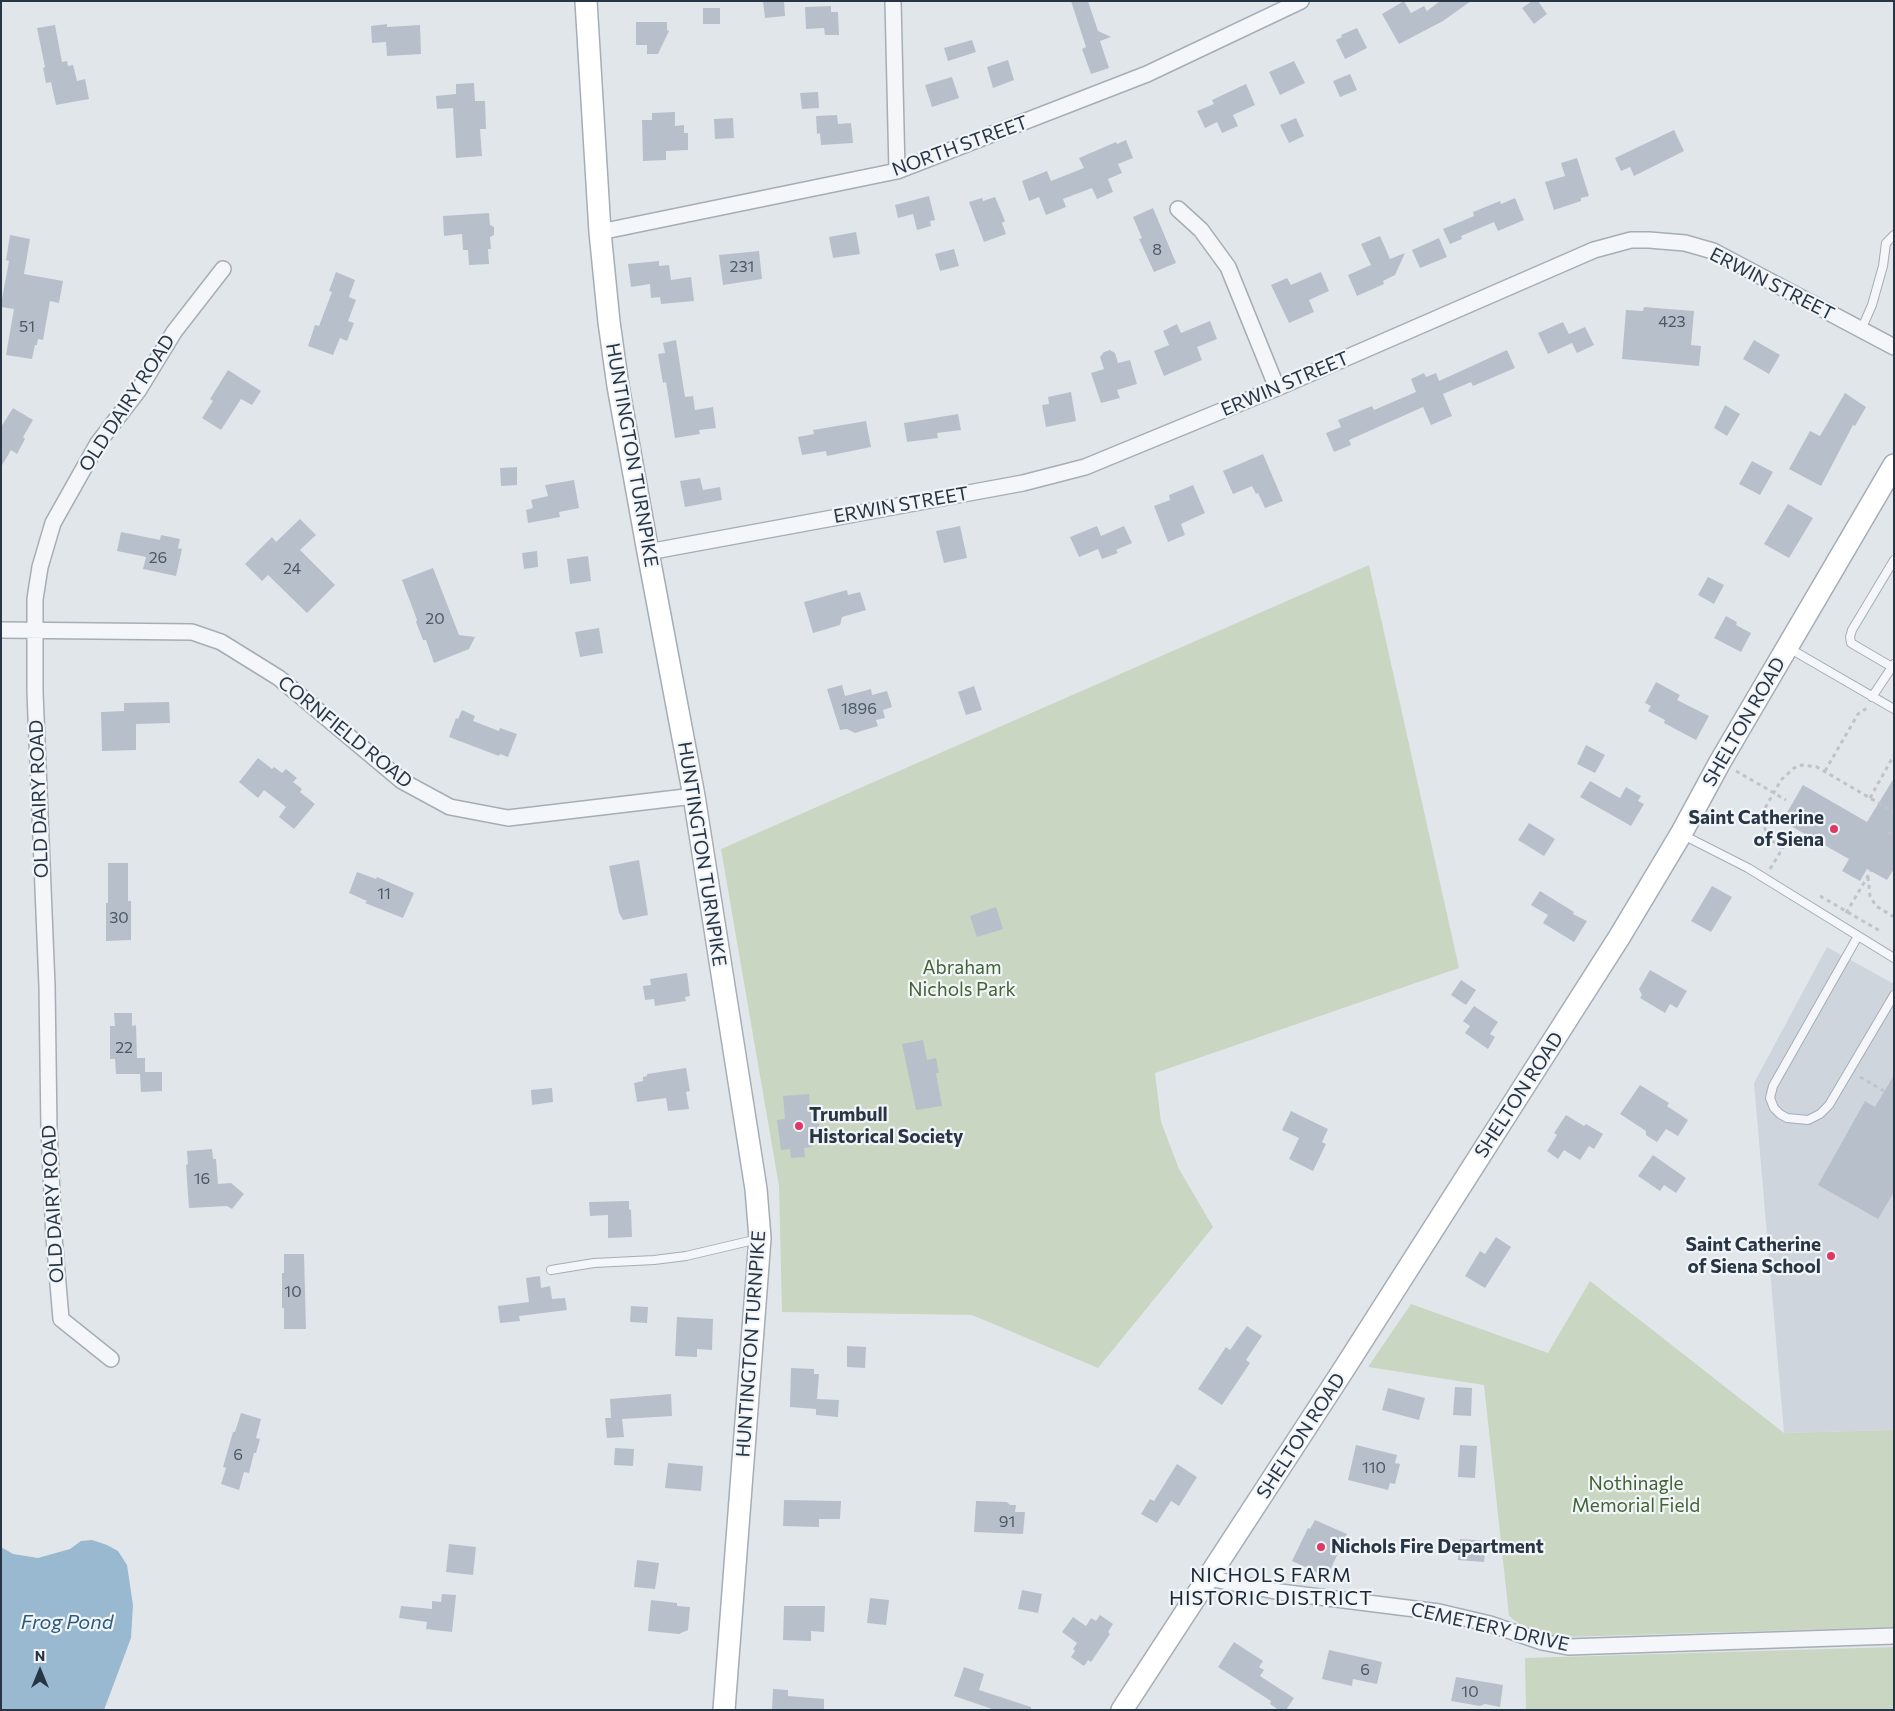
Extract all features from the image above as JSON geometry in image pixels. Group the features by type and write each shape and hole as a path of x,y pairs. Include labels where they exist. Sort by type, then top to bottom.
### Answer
{"main road":[{"name":"HUNTINGTON TURNPIKE","path":"586,1 600,232 609,322 648,552 694,796 756,1189 760,1238 724,1710"},
{"name":"SHELTON ROAD","path":"1122,1710 1344,1369 1620,936 1894,465"}],"street":[{"path":"893,1 897,171"},
{"name":"NORTH STREET","path":"600,232 897,171 1148,74 1301,1"},
{"path":"1178,209 1201,230 1228,267 1277,388"},
{"name":"ERWIN STREET","path":"648,552 1023,483 1085,467 1277,388 1594,250 1630,240 1685,244 1713,251 1894,347"},
{"name":"OLD DAIRY ROAD","path":"111,1359 61,1319 54,1237 49,1130 47,986 35,692 35,599 38,575 53,523 98,443 138,391 174,332 223,269"},
{"name":"CORNFIELD ROAD","path":"1,630 192,632 221,642 279,678 402,781 450,807 508,818 694,796"},
{"name":"CEMETERY DRIVE","path":"1208,1578 1280,1592 1439,1612 1490,1624 1542,1642 1568,1647 1894,1636"}],"lane":[{"path":"1861,330 1872,305 1881,274 1886,243 1894,235"},
{"path":"1874,698 1893,666 1851,643 1850,637 1852,630 1894,560"},
{"path":"1787,647 1894,709"},
{"path":"1681,834 1764,878 1893,957"},
{"path":"1858,936 1773,1086 1770,1098 1774,1108 1787,1118 1808,1120 1820,1114 1829,1105 1894,994"},
{"path":"551,1270 594,1263 654,1260 686,1256 760,1238"}],"path":[{"path":"1825,771 1858,714 1871,706 1874,698"},
{"path":"1870,798 1894,755"},
{"path":"1720,762 1786,800"},
{"path":"1782,848 1769,838 1763,818 1764,810 1787,773 1794,768 1809,765 1825,771 1894,812"},
{"path":"1764,878 1794,828"},
{"path":"1888,832 1894,836"},
{"path":"1771,867 1779,872"},
{"path":"1840,924 1870,871"},
{"path":"1868,875 1870,896 1876,906 1894,917"},
{"path":"1813,892 1880,931"},
{"path":"1857,1075 1884,1092"}],"shaded area":[{"name":"Saint Catherine of Siena School","path":"1827,947 1894,984 1894,1430 1784,1433 1754,1083"}],"green space":[{"name":"Abraham Nichols Park","path":"1369,565 1459,968 1155,1073 1161,1122 1179,1169 1213,1227 1098,1368 972,1315 782,1312 779,1186 721,849"},
{"name":"Nothinagle Memorial Field","path":"1590,1281 1784,1433 1894,1430 1894,1627 1565,1637 1529,1631 1509,1616 1484,1385 1368,1367 1411,1304 1548,1353"},
{"path":"1894,1647 1894,1710 1526,1710 1525,1658"}],"water":[{"name":"Frog Pond","path":"92,1540 118,1551 127,1565 133,1605 131,1638 104,1710 1,1710 1,1547 13,1554 38,1558 70,1549 81,1541"}],"building":[{"path":"763,1 784,1 785,16 765,18"},
{"path":"1071,1 1088,1 1098,31 1111,37 1100,41 1109,68 1091,74 1082,49 1086,47"},
{"path":"1404,1 1411,13 1424,6 1427,11 1440,1 1471,1 1443,21 1399,44 1382,14"},
{"path":"1532,1 1538,1 1547,14 1534,24 1522,8"},
{"path":"831,6 831,12 838,12 839,35 825,35 824,28 806,29 805,7"},
{"path":"703,8 720,8 720,24 703,24"},
{"path":"636,22 667,22 667,30 669,31 658,54 647,54 647,45 636,45"},
{"path":"387,24 387,27 420,25 421,54 387,56 386,42 372,43 371,26"},
{"path":"55,25 62,62 67,61 68,66 73,65 77,81 85,79 89,99 56,105 51,82 46,83 43,68 45,67 37,28"},
{"path":"1357,28 1367,48 1345,59 1336,40 1342,37 1341,35"},
{"path":"972,40 976,52 948,61 944,48"},
{"path":"1008,60 1014,80 993,88 987,67"},
{"path":"1294,61 1305,83 1280,95 1269,72"},
{"path":"1350,74 1357,90 1340,97 1333,81"},
{"path":"952,77 959,98 932,107 925,85"},
{"path":"474,83 475,101 485,101 486,129 480,129 482,156 456,158 453,108 437,109 436,96 456,94 456,84"},
{"path":"1246,84 1255,105 1233,115 1238,126 1222,133 1217,122 1205,128 1197,111 1214,104 1212,100"},
{"path":"818,92 819,108 802,109 800,93"},
{"path":"675,112 675,126 684,125 684,133 688,133 688,150 666,151 666,160 643,161 642,120 652,120 652,113"},
{"path":"837,115 838,124 851,123 853,143 821,145 820,133 817,134 816,116"},
{"path":"733,118 734,138 715,139 714,119"},
{"path":"1296,118 1304,136 1289,143 1280,125"},
{"path":"1674,130 1684,151 1634,176 1630,167 1621,171 1615,158"},
{"path":"1126,140 1133,158 1118,164 1122,173 1108,179 1113,192 1097,199 1092,188 1063,199 1066,207 1046,215 1039,197 1029,201 1022,181 1047,171 1051,181 1084,168 1079,158 1116,142 1117,144"},
{"path":"1577,158 1589,196 1581,198 1581,201 1554,210 1545,182 1565,176 1561,163"},
{"path":"929,196 935,220 930,221 931,226 917,230 913,214 898,218 895,205"},
{"path":"995,197 1005,221 1002,223 1006,234 984,242 969,202 982,198 983,201"},
{"path":"1515,198 1524,220 1498,231 1494,222 1461,236 1462,239 1450,244 1443,229 1474,216 1473,212 1500,201 1501,204"},
{"path":"1153,208 1176,263 1154,272 1139,239 1142,238 1133,217"},
{"path":"489,213 490,225 494,227 494,235 490,237 491,249 488,249 489,264 469,265 468,250 463,250 462,234 444,236 443,216"},
{"path":"856,232 860,254 833,258 829,237"},
{"path":"10,235 30,239 24,274 63,281 59,303 50,301 43,340 38,339 32,359 6,355 14,309 1,307 1,304 9,261 6,260"},
{"path":"1380,236 1390,259 1405,253 1395,275 1383,281 1384,284 1357,296 1348,275 1371,265 1361,244"},
{"path":"1439,238 1447,257 1420,268 1412,250"},
{"path":"954,249 959,266 940,271 935,254"},
{"path":"759,251 762,279 723,285 719,255"},
{"path":"659,261 659,266 669,265 671,280 691,277 694,301 661,304 660,297 651,298 650,284 631,287 628,264"},
{"path":"336,272 355,280 349,297 356,300 348,321 354,323 347,341 340,338 333,355 308,346 315,325 319,326 332,292 329,291"},
{"path":"1321,272 1329,291 1309,300 1314,312 1289,323 1271,285 1287,278 1291,285"},
{"path":"1644,307 1694,311 1691,345 1701,346 1699,366 1622,359 1626,310 1643,311"},
{"path":"1210,321 1217,339 1197,347 1202,360 1164,376 1154,351 1169,345 1163,331 1177,324 1181,333"},
{"path":"1563,322 1569,334 1585,327 1594,345 1577,353 1572,343 1548,354 1538,333"},
{"path":"676,340 685,397 693,396 695,410 713,407 716,428 699,430 700,434 675,438 666,382 663,383 658,354 665,353 663,343"},
{"path":"1754,340 1780,355 1769,374 1743,359"},
{"path":"1110,350 1115,353 1118,363 1130,360 1137,384 1117,390 1120,398 1101,403 1091,373 1104,369 1100,357 1104,352"},
{"path":"1507,350 1515,368 1473,386 1471,382 1443,394 1452,416 1431,425 1423,407 1349,440 1351,445 1334,452 1326,433 1341,427 1338,420 1372,406 1374,410 1416,392 1411,379 1424,373 1426,377 1436,373 1439,381"},
{"path":"228,370 261,391 252,405 241,399 221,430 202,418 213,401 210,399"},
{"path":"1071,392 1076,421 1046,427 1042,405 1049,404 1048,397"},
{"path":"1845,393 1866,407 1855,426 1853,425 1821,486 1789,469 1810,431 1820,436"},
{"path":"1725,405 1740,414 1727,436 1714,428"},
{"path":"13,408 33,420 23,437 25,439 17,454 11,450 1,467 1,427"},
{"path":"958,414 961,430 937,433 938,438 907,442 904,423"},
{"path":"866,421 871,447 827,456 826,451 802,455 798,437 814,434 813,430"},
{"path":"1263,454 1283,501 1265,508 1258,493 1256,494 1252,486 1233,494 1223,471"},
{"path":"1752,461 1773,472 1760,495 1739,484"},
{"path":"517,467 517,485 501,486 500,468"},
{"path":"700,478 703,490 720,487 722,500 685,507 680,481"},
{"path":"574,480 579,508 559,512 560,517 528,523 526,510 533,508 531,500 548,496 545,485"},
{"path":"1193,485 1205,513 1181,524 1185,535 1168,542 1154,506 1170,500 1169,495"},
{"path":"1788,504 1813,518 1789,558 1764,544"},
{"path":"300,519 316,535 300,550 335,585 307,613 268,575 262,581 245,564 272,537 276,542"},
{"path":"960,526 967,558 944,563 936,531"},
{"path":"1097,526 1101,536 1124,526 1132,543 1116,550 1118,553 1102,559 1098,549 1079,557 1070,537"},
{"path":"121,532 160,540 161,535 180,539 178,548 182,549 176,576 143,569 146,557 117,551"},
{"path":"537,551 538,567 524,569 522,553"},
{"path":"588,556 591,581 570,584 567,559"},
{"path":"433,568 459,635 475,637 469,649 434,663 426,640 423,640 416,622 417,620 402,580"},
{"path":"1708,577 1724,585 1714,604 1698,595"},
{"path":"847,590 848,595 860,592 866,610 842,617 840,625 813,633 804,602"},
{"path":"1726,616 1737,622 1736,625 1751,633 1741,652 1714,638"},
{"path":"599,628 603,653 580,657 575,632"},
{"path":"1656,682 1680,695 1677,700 1709,716 1696,740 1664,723 1665,720 1648,711 1651,706 1645,703"},
{"path":"842,685 845,696 871,689 872,695 887,691 892,707 883,710 885,718 876,720 878,726 855,733 847,729 840,730 827,689"},
{"path":"974,686 982,710 966,715 958,692"},
{"path":"169,702 170,723 136,724 136,750 102,751 101,712 124,711 124,703"},
{"path":"462,710 475,716 473,721 499,731 500,728 517,734 508,757 500,754 499,756 449,737 456,718 458,719"},
{"path":"1586,745 1605,755 1595,773 1577,764"},
{"path":"258,758 272,769 274,767 282,773 286,769 297,778 293,782 302,789 300,792 315,804 294,829 279,817 286,807 264,790 258,798 239,782"},
{"name":"Saint Catherine of Siena","path":"1894,778 1894,869 1887,880 1867,869 1860,881 1842,871 1849,859 1782,821 1803,785 1867,822"},
{"path":"1590,781 1620,798 1626,787 1641,796 1638,801 1644,804 1631,826 1580,797"},
{"path":"1529,823 1555,839 1544,856 1518,840"},
{"path":"639,860 648,915 623,920 619,913 609,866"},
{"path":"108,863 128,863 128,901 131,901 131,940 106,941"},
{"path":"357,872 376,879 377,877 414,893 403,918 365,903 367,901 349,893"},
{"path":"1712,886 1732,897 1711,932 1691,921"},
{"path":"1540,891 1574,912 1573,914 1587,921 1574,942 1543,923 1548,915 1531,905"},
{"path":"996,907 1003,929 977,937 970,916"},
{"path":"1650,970 1687,991 1677,1008 1670,1004 1665,1013 1640,998 1642,995 1639,989"},
{"path":"687,973 690,996 685,997 686,1001 655,1006 654,999 645,1000 643,986 651,985 650,979"},
{"path":"1461,980 1476,990 1466,1005 1451,995"},
{"path":"1474,1006 1498,1022 1490,1034 1495,1037 1488,1049 1465,1033 1470,1026 1463,1021"},
{"path":"114,1013 132,1013 132,1026 136,1025 137,1058 145,1058 145,1072 162,1072 162,1091 141,1092 140,1074 116,1074 115,1059 110,1059 110,1026 115,1026"},
{"path":"923,1040 927,1060 936,1058 939,1073 936,1073 942,1106 916,1110 902,1044"},
{"path":"686,1068 690,1091 686,1092 689,1109 668,1111 666,1098 637,1102 634,1083 643,1081 643,1077 647,1076 647,1074"},
{"name":"Saint Catherine of Siena School","path":"1894,1075 1894,1192 1878,1219 1818,1185 1865,1101 1875,1107"},
{"path":"1640,1085 1669,1103 1667,1106 1688,1120 1678,1136 1666,1129 1657,1142 1646,1135 1646,1131 1620,1114"},
{"path":"552,1088 553,1102 532,1105 531,1090"},
{"name":"Trumbull Historical Society","path":"809,1094 811,1117 818,1116 820,1135 810,1135 812,1147 804,1148 805,1157 791,1158 790,1149 781,1150 777,1120 785,1119 783,1096"},
{"path":"1291,1111 1328,1129 1322,1142 1326,1144 1313,1171 1289,1159 1299,1138 1282,1130"},
{"path":"1566,1115 1584,1126 1586,1124 1603,1134 1594,1149 1589,1146 1580,1160 1564,1150 1558,1159 1547,1151 1557,1135 1554,1133"},
{"path":"212,1149 213,1159 216,1159 218,1184 231,1183 244,1194 232,1209 227,1206 189,1208 187,1151"},
{"path":"1653,1155 1686,1178 1676,1193 1664,1185 1660,1191 1638,1176"},
{"path":"629,1201 632,1237 608,1238 608,1215 590,1216 589,1202"},
{"path":"1496,1237 1511,1247 1485,1288 1465,1276 1480,1251 1485,1254"},
{"path":"284,1254 304,1254 306,1329 284,1329 282,1273 284,1273"},
{"path":"540,1276 541,1288 550,1286 552,1299 565,1298 567,1310 519,1316 520,1321 500,1323 498,1306 529,1302 526,1278"},
{"path":"631,1306 648,1307 647,1323 630,1322"},
{"path":"677,1317 713,1319 712,1350 697,1349 697,1357 675,1356"},
{"path":"1247,1326 1262,1336 1246,1360 1250,1363 1222,1405 1198,1389 1226,1347 1230,1350"},
{"path":"847,1346 866,1347 865,1368 847,1367"},
{"path":"791,1368 814,1369 814,1374 819,1374 817,1399 839,1400 838,1417 816,1415 816,1409 790,1407"},
{"path":"1455,1387 1472,1388 1471,1416 1453,1415"},
{"path":"1388,1388 1425,1398 1419,1420 1382,1410"},
{"path":"671,1394 672,1416 622,1419 624,1437 607,1438 605,1418 611,1418 610,1399"},
{"path":"241,1413 261,1419 256,1438 260,1439 256,1453 254,1453 249,1473 244,1472 239,1490 221,1484 226,1468 223,1467 233,1432 235,1432"},
{"path":"1356,1445 1397,1455 1395,1463 1400,1464 1395,1484 1390,1483 1388,1490 1348,1480"},
{"path":"1460,1445 1477,1446 1475,1478 1458,1477"},
{"path":"615,1448 634,1449 633,1466 614,1465"},
{"path":"668,1463 703,1466 701,1491 665,1488"},
{"path":"1177,1464 1197,1477 1179,1506 1171,1501 1157,1523 1141,1514 1150,1499 1154,1501"},
{"path":"784,1500 841,1501 840,1519 819,1519 819,1527 783,1526"},
{"path":"976,1501 1007,1502 1010,1505 1016,1505 1015,1512 1025,1512 1023,1534 974,1532"},
{"path":"1315,1520 1347,1534 1327,1577 1292,1561 1308,1528 1310,1529"},
{"path":"1460,1539 1486,1541 1484,1562 1458,1560"},
{"path":"449,1544 476,1547 473,1575 446,1572"},
{"path":"637,1560 659,1563 655,1589 634,1587"},
{"path":"1022,1590 1042,1594 1038,1613 1018,1609"},
{"path":"442,1594 456,1595 452,1632 426,1629 427,1622 399,1618 401,1606 432,1609 432,1601 441,1602"},
{"path":"870,1598 889,1600 886,1625 867,1623"},
{"path":"651,1600 677,1603 677,1606 690,1607 688,1630 679,1634 648,1631"},
{"path":"784,1606 825,1606 824,1632 811,1631 811,1641 783,1640"},
{"path":"1100,1615 1113,1624 1108,1632 1110,1634 1091,1662 1088,1660 1084,1666 1071,1657 1077,1643 1062,1632 1073,1617 1086,1626 1091,1618 1096,1621"},
{"path":"1234,1642 1263,1661 1259,1667 1264,1670 1260,1676 1294,1698 1286,1710 1279,1710 1270,1704 1271,1701 1218,1667"},
{"path":"1329,1650 1382,1662 1377,1684 1353,1679 1352,1686 1322,1679"},
{"path":"964,1667 984,1674 979,1690 1031,1707 1031,1710 995,1710 954,1696"},
{"path":"1456,1677 1503,1685 1500,1707 1451,1701"},
{"path":"773,1689 788,1690 788,1696 824,1699 824,1710 772,1710"}],"place":[{"name":"Saint Catherine of Siena","path":"1834,829"},
{"name":"Trumbull Historical Society","path":"799,1126"},
{"name":"Saint Catherine of Siena School","path":"1831,1256"},
{"name":"Nichols Fire Department","path":"1321,1547"}],"district":[{"name":"NICHOLS FARM HISTORIC DISTRICT","path":"1271,1586"}]}
